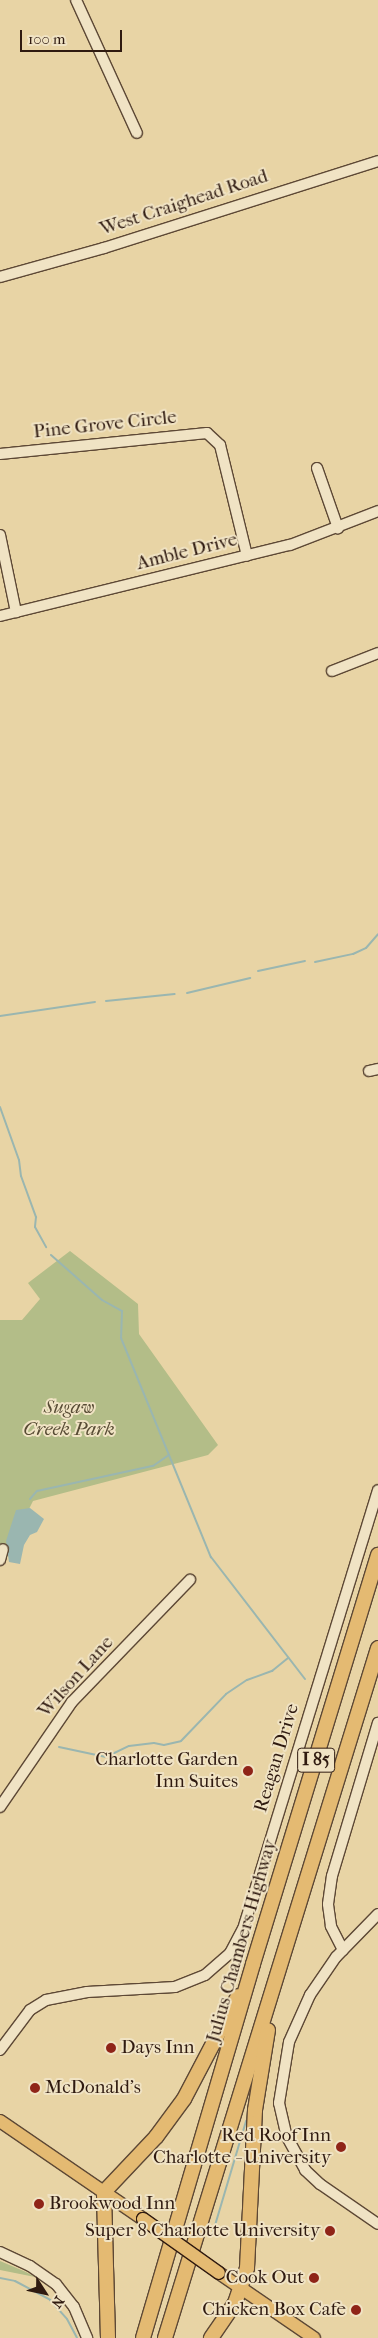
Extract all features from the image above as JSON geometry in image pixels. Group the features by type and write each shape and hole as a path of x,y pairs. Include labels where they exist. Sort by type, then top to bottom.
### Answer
{"highway":[{"name":"Julius Chambers Highway","path":"143,2338 253,1964 378,1556"},
{"name":"I 85","path":"165,2338 251,2056 282,1968 378,1648"},
{"path":"108,2338 104,2192 156,2136 184,2099 211,2052 253,1964"},
{"path":"211,2338 242,2288 247,2261 259,2073 282,1968"}],"main road":[{"path":"0,2121 143,2218 314,2338"}],"street":[{"path":"76,0 137,133"},
{"name":"West Craighead Road","path":"0,277 104,248 378,161"},
{"name":"Pine Grove Circle","path":"0,454 156,436 204,433 212,436 220,445 247,556"},
{"path":"317,468 338,528"},
{"name":"Amble Drive","path":"0,616 247,556 338,528 378,511"},
{"path":"0,536 16,612"},
{"path":"332,671 378,653"},
{"name":"Reagan Drive","path":"0,2050 30,2010 46,2000 86,1992 175,1987 205,1975 230,1952 243,1929 378,1490"},
{"path":"0,1560 2,1549"},
{"name":"Wilson Lane","path":"0,1807 72,1702 190,1580"},
{"path":"343,1950 331,1926 328,1904 332,1876 378,1723"},
{"path":"378,1914 343,1950 310,1995 296,2022 285,2058 280,2115 287,2137 305,2170 320,2184 378,2224"},
{"path":"0,2252 30,2266 56,2284 74,2307 87,2338"}],"green space":[{"name":"Sugaw Creek Park","path":"70,1251 138,1304 139,1334 218,1445 208,1455 33,1501 0,1567 0,1320 22,1320 40,1299 28,1283"},
{"path":"0,2261 26,2272 35,2277 0,2270"}],"water":[{"path":"30,1508 44,1519 37,1532 30,1535 24,1545 20,1564 9,1562 6,1541 16,1510"}],"waterway":[{"path":"315,962 353,954 366,948 378,934"},
{"path":"258,971 305,961"},
{"path":"187,993 250,978"},
{"path":"106,1001 175,994"},
{"path":"0,1016 95,1002"},
{"path":"0,1107 19,1160 21,1176 36,1217 35,1227 46,1247"},
{"path":"51,1255 102,1300 122,1311 121,1338 211,1557 305,1679"},
{"path":"30,1499 37,1491 153,1466 169,1455"},
{"path":"59,1747 106,1757 129,1746 154,1743 164,1745 181,1741 226,1694 247,1680 272,1671 288,1658"},
{"path":"213,2232 246,2121"},
{"path":"0,2278 15,2281 50,2300 67,2319 77,2338"}],"place":[{"name":"Charlotte Garden Inn Suites","path":"248,1771"},
{"name":"Days Inn","path":"111,2048"},
{"name":"McDonald's","path":"35,2088"},
{"name":"Red Roof Inn Charlotte - University","path":"341,2147"},
{"name":"Brookwood Inn","path":"39,2204"},
{"name":"Super 8 Charlotte University","path":"330,2231"},
{"name":"Cook Out","path":"314,2278"},
{"name":"Chicken Box Cafe","path":"356,2310"}]}
